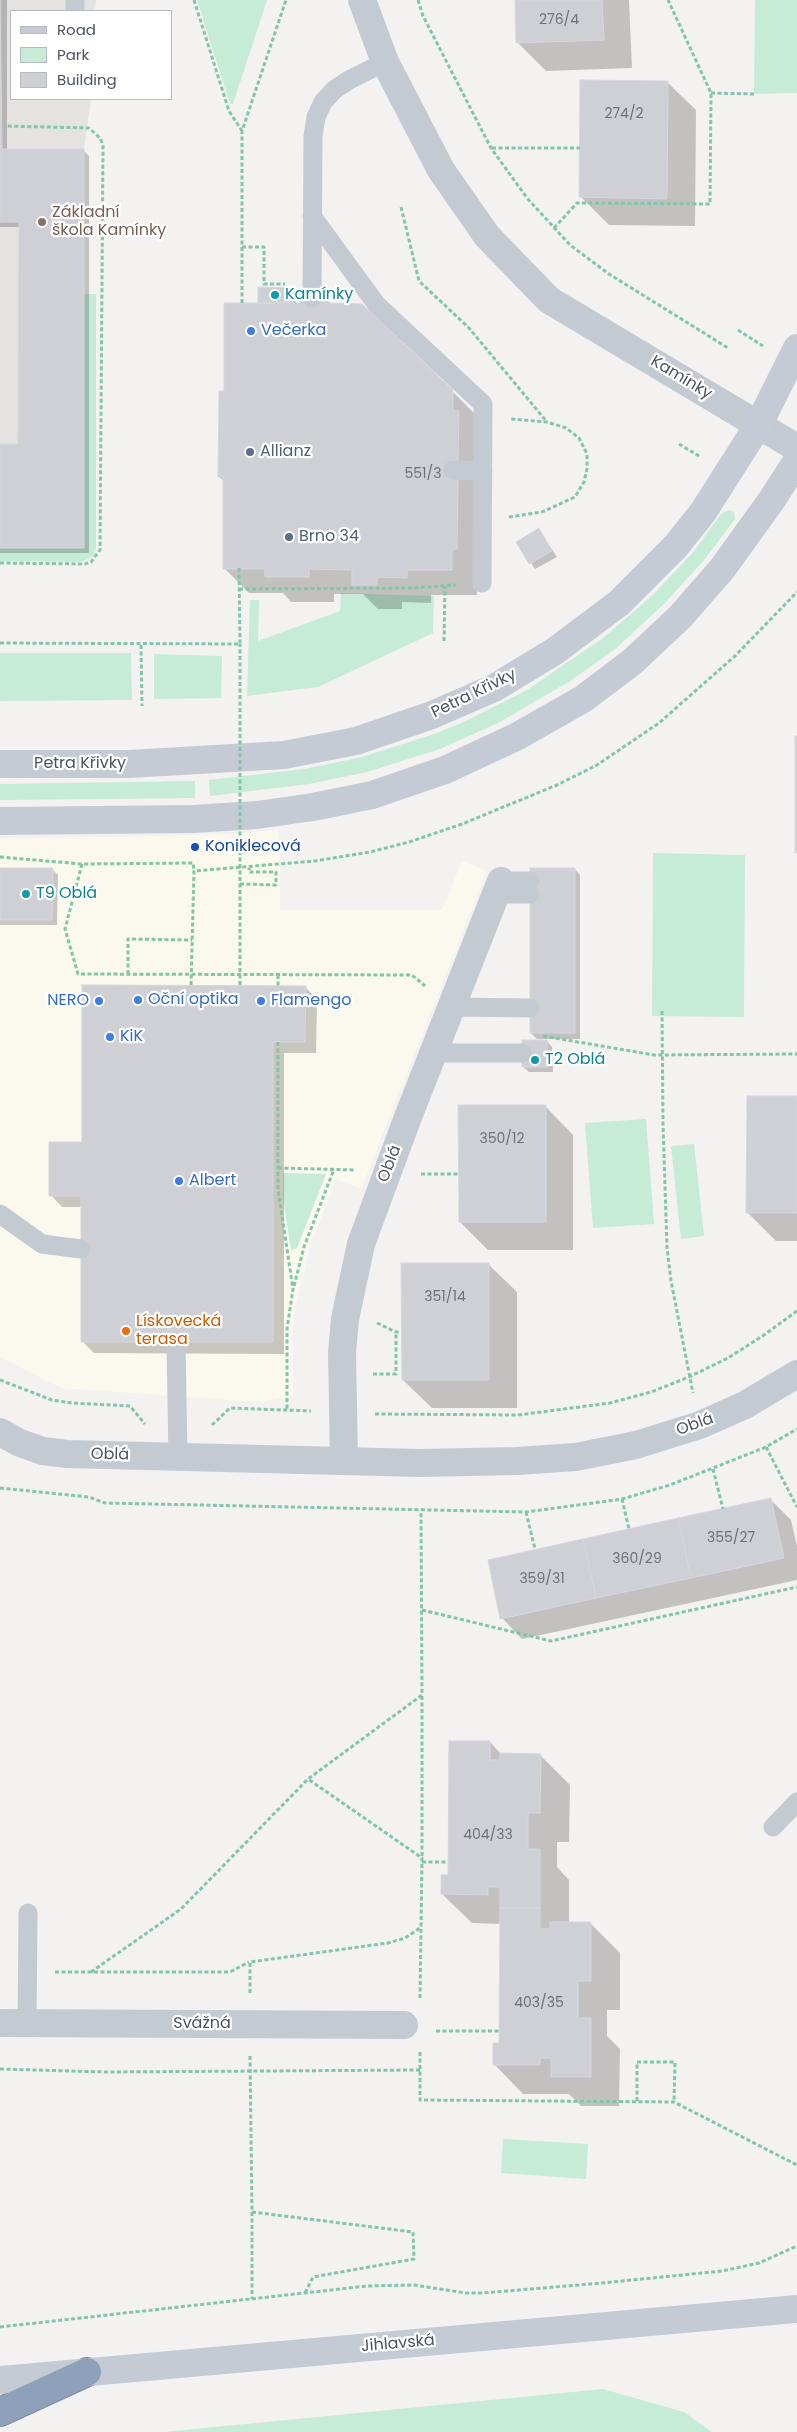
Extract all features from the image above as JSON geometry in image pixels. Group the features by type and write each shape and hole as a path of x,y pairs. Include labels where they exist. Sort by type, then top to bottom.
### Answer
{"highway":[{"path":"0,2412 87,2372"}],"street":[{"name":"Kamínky","path":"362,0 385,62 447,178 486,236 549,300 797,448"},
{"name":"Petra Křivky","path":"0,764 129,764 284,755 356,741 432,716 485,692 555,652 619,603 676,546 703,512 759,424 797,348"},
{"path":"0,822 193,819 257,815 313,807 372,795 454,766 516,737 583,699 632,662 680,617 722,569 772,501 797,461"},
{"name":"Oblá","path":"344,1461 342,1352 345,1319 361,1244 433,1053 499,888"},
{"name":"Oblá","path":"0,1432 43,1451 67,1454 344,1461 517,1462 576,1457 636,1445 700,1425 745,1405 797,1374"},
{"name":"Svážná","path":"0,2024 417,2028"},
{"name":"Jihlavská","path":"0,2380 794,2307"}],"lane":[{"path":"312,298 313,136 316,117 323,102 349,80 385,62"},
{"path":"312,216 377,304 483,404 482,583"},
{"path":"453,470 483,471"},
{"path":"499,888 530,887"},
{"path":"451,1007 530,1008"},
{"path":"433,1053 522,1053"},
{"path":"0,1214 42,1244 81,1249"},
{"path":"176,1342 178,1457"},
{"path":"773,1827 797,1802"},
{"path":"27,2024 28,1913"}],"path":[{"path":"194,0 229,112 242,131"},
{"path":"242,303 242,131 286,0"},
{"path":"418,0 423,16 491,148 527,198 570,245 609,274 728,348"},
{"path":"554,228 577,203 710,204 710,93 668,0"},
{"path":"710,93 754,94"},
{"path":"0,563 85,564 97,557 100,550 103,145 95,132 83,127 5,126"},
{"path":"491,148 580,148"},
{"path":"401,207 419,281 469,328 547,422"},
{"path":"242,247 264,247 264,284"},
{"path":"738,330 770,351"},
{"path":"483,418 547,422 566,428 579,438 587,454 588,468 584,482 575,497 562,505 542,512 523,515"},
{"path":"679,444 701,457"},
{"path":"239,568 240,986"},
{"path":"444,641 445,586"},
{"path":"239,589 411,588"},
{"path":"194,871 249,868 315,861 370,852 409,842 516,804 597,765 659,722 735,656 797,592"},
{"path":"0,643 240,644"},
{"path":"141,645 142,706"},
{"path":"0,857 82,864 193,864 191,986"},
{"path":"82,864 65,929 78,974 412,975 451,1007"},
{"path":"240,884 276,885 276,872 249,872 249,868"},
{"path":"128,974 128,939 192,940"},
{"path":"278,975 278,986"},
{"path":"662,1012 667,1248 689,1377 700,1425"},
{"path":"539,1036 662,1055 797,1054"},
{"path":"278,1042 278,1188 293,1289"},
{"path":"278,1168 458,1174"},
{"path":"287,1409 287,1330 293,1289 304,1247 334,1169"},
{"path":"374,1414 518,1415 610,1404 652,1392 728,1358 764,1335 797,1310"},
{"path":"367,1373 396,1374 396,1332 402,1332"},
{"path":"766,1447 797,1507"},
{"path":"713,1469 722,1509"},
{"path":"622,1499 629,1529"},
{"path":"420,2004 422,1862 421,1511"},
{"path":"526,1512 535,1549"},
{"path":"422,1610 551,1641 797,1587"},
{"path":"90,1972 181,1908 308,1779 422,1695"},
{"path":"308,1779 422,1858"},
{"path":"422,1862 448,1862"},
{"path":"54,1972 230,1972 250,1962 388,1943 405,1938 420,1928"},
{"path":"250,1962 250,1996"},
{"path":"417,2028 499,2031"},
{"path":"250,2046 252,2299"},
{"path":"420,2050 420,2100 674,2102 797,2166"},
{"path":"637,2101 637,2062 675,2062 674,2102"},
{"path":"0,2068 106,2072 420,2070"},
{"path":"252,2212 413,2232 414,2259 313,2277 305,2293"},
{"path":"0,2326 367,2286 414,2285 466,2293 483,2293 722,2271 759,2263 797,2246"}],"shaded area":[{"name":"Základní škola Kamínky","path":"0,0 96,0 95,10 10,10 10,100 91,100 84,149 84,548 0,548"},
{"path":"279,829 280,910 442,910 462,861 487,871 361,1189 336,1179 310,1246 295,1310 292,1337 293,1396 261,1402 61,1388 0,1357 0,839 237,834"}],"green space":[{"path":"197,0 267,0 233,104 230,104"},
{"path":"755,0 797,0 797,93 754,94"},
{"path":"84,294 96,294 96,549 94,556 81,562 0,561 0,548"},
{"path":"729,510 734,512 735,519 705,559 664,604 614,650 570,681 500,722 440,749 367,772 309,784 210,796 209,780 304,769 362,757 434,734 464,722 527,690 603,638 653,595 695,550 721,514"},
{"path":"341,593 434,596 433,633 318,687 247,696 250,600 259,600 258,641 340,611"},
{"path":"0,653 131,653 132,700 0,701"},
{"path":"154,654 222,656 221,698 154,699"},
{"path":"195,781 195,798 0,800 0,784"},
{"path":"653,853 745,855 744,1017 652,1016"},
{"path":"646,1119 654,1224 593,1228 585,1123"},
{"path":"694,1144 704,1236 681,1239 671,1146"},
{"path":"283,1173 326,1174 297,1248 291,1250 283,1199"},
{"path":"503,2139 588,2144 586,2179 501,2173"},
{"path":"603,2389 684,2412 712,2432 164,2432"}],"building":[{"name":"Základní škola Kamínky","path":"0,0 2,149 84,149 84,548 0,548 0,444 18,444 19,222 0,222"},
{"path":"515,0 602,0 604,40 516,43"},
{"path":"580,80 668,81 667,199 579,197"},
{"name":"Kamínky","path":"258,287 291,288 291,303 258,303"},
{"path":"300,298 325,298 325,303 362,304 453,390 453,411 459,411 458,461 453,461 453,480 458,480 457,549 452,549 452,570 407,570 407,578 377,577 377,585 352,585 352,570 309,569 309,577 265,577 265,569 223,569 223,477 218,477 219,391 224,391 224,303 300,303"},
{"path":"539,528 552,551 529,564 516,542"},
{"path":"795,736 797,736 797,853 795,853"},
{"name":"T9 Oblá","path":"0,868 53,868 52,920 0,920"},
{"path":"530,868 575,868 575,1033 530,1033"},
{"path":"82,985 306,986 305,1042 273,1042 273,1342 81,1342 81,1196 49,1196 49,1142 82,1142"},
{"name":"T2 Oblá","path":"522,1040 547,1040 547,1067 522,1067"},
{"path":"747,1096 797,1096 797,1213 746,1213"},
{"path":"458,1105 546,1105 546,1222 459,1222"},
{"path":"401,1263 489,1263 489,1380 402,1380"},
{"path":"771,1498 784,1558 691,1578 678,1518"},
{"path":"678,1518 691,1578 596,1598 583,1539"},
{"path":"583,1539 596,1598 500,1619 488,1560"},
{"path":"449,1741 490,1741 490,1760 500,1760 500,1753 541,1754 540,1813 528,1813 528,1849 540,1849 540,1908 500,1908 500,1887 488,1887 488,1895 441,1894 441,1875 448,1875"},
{"path":"500,1908 540,1908 540,1929 550,1929 550,1922 591,1922 591,1981 578,1981 578,2018 591,2018 591,2077 551,2077 551,2058 540,2058 540,2065 493,2065 493,2043 499,2043"}],"place":[{"name":"Základní škola Kamínky","path":"42,222"},
{"name":"Kamínky","path":"275,295"},
{"name":"Večerka","path":"251,331"},
{"name":"Allianz","path":"250,452"},
{"name":"Brno 34","path":"289,537"},
{"name":"Koniklecová","path":"195,847"},
{"name":"T9 Oblá","path":"26,894"},
{"name":"Oční optika","path":"138,1000"},
{"name":"NERO","path":"99,1001"},
{"name":"Flamengo","path":"261,1001"},
{"name":"KiK","path":"110,1037"},
{"name":"T2 Oblá","path":"535,1060"},
{"name":"Albert","path":"179,1181"},
{"name":"Lískovecká terasa","path":"126,1331"}]}
